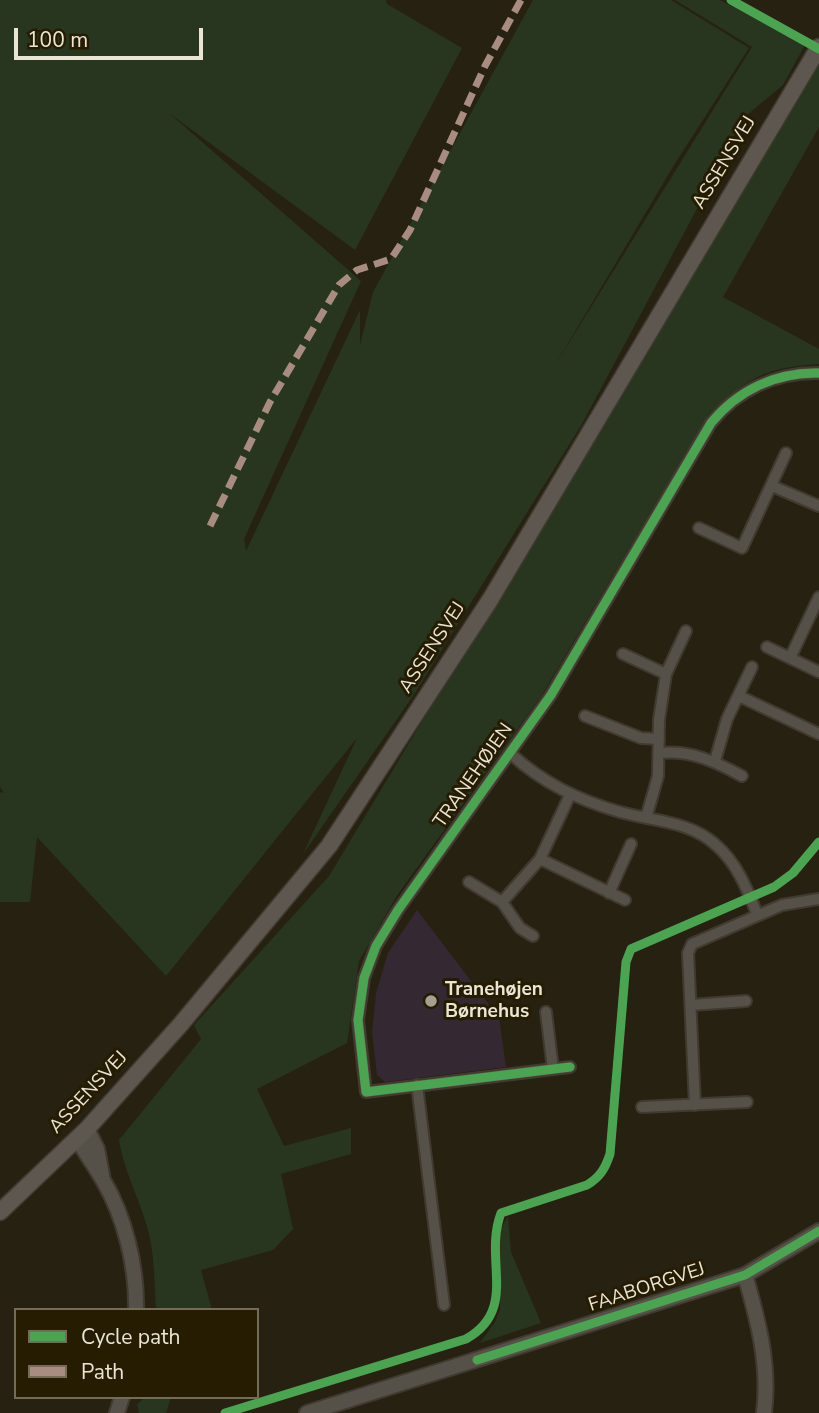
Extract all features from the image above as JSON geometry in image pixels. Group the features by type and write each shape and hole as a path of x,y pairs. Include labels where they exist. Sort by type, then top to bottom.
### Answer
{"main road":[{"name":"ASSENSVEJ","path":"0,1212 82,1134 181,1024 329,846 489,600 819,47"}],"street":[{"name":"TRANEHØJEN","path":"570,1067 366,1092 358,1020 364,978 385,929 511,754 590,633 711,423 724,407 760,384 803,372 819,373"},
{"path":"699,528 742,548 786,453"},
{"path":"772,486 819,506"},
{"path":"790,658 819,597"},
{"path":"646,818 660,753 666,674 686,631"},
{"path":"768,647 819,672"},
{"path":"623,654 666,674"},
{"path":"715,761 727,719 752,667"},
{"path":"739,696 819,734"},
{"path":"585,716 641,738 659,739"},
{"path":"660,753 678,752 715,761 742,776"},
{"name":"TRANEHØJEN","path":"511,754 529,771 570,795 646,818 677,824 714,843 739,872 757,914"},
{"path":"502,902 540,859 570,795"},
{"path":"609,893 631,844"},
{"path":"540,859 625,900"},
{"path":"469,882 502,902 520,928 533,936"},
{"path":"695,1105 688,953 692,944 782,905 819,899"},
{"path":"691,1004 746,1001"},
{"path":"547,1012 553,1069"},
{"path":"417,1085 444,1305"},
{"path":"642,1107 747,1102"},
{"path":"82,1134 127,1240 136,1308"},
{"name":"FAABORGVEJ","path":"307,1413 745,1275 819,1231"},
{"path":"745,1275 760,1327 765,1366 764,1413"}],"shaded area":[{"name":"Tranehøjen Børnehus","path":"417,910 494,1011 498,1010 506,1067 385,1082 377,1075 372,1033 376,993 388,953"}],"green space":[{"path":"0,0 386,0 387,4 462,48 355,250 169,113 361,281 244,539 246,551 360,310 360,345 373,292 533,0 671,0 749,48 674,165 554,367 752,47 675,0 720,0 805,45 783,85 747,115 582,424 413,696 303,854 357,738 166,976 37,837 30,902 0,902 0,792 4,793 0,787"},
{"path":"819,62 819,127 723,297 819,349 819,364 783,368 758,377 708,415 542,695 398,894 359,961 347,1043 257,1089 284,1146 351,1128 351,1154 281,1174 293,1229 273,1250 201,1270 211,1308 156,1308 149,1233 119,1140 201,1039 194,1025 329,876"},
{"path":"508,1216 511,1252 541,1323 480,1343 495,1322 500,1309 500,1230"},
{"path":"143,1399 170,1399 166,1413 139,1413 137,1404"}],"marked path":[{"path":"210,526 270,402 339,285 357,270 391,259 410,230 485,66 521,0"}],"cycle path":[{"path":"731,0 819,49"},
{"path":"570,1067 366,1092 358,1020 364,978 376,946 398,910 551,695 711,423 733,401 759,385 788,376 819,373"},
{"path":"225,1413 466,1339 482,1327 496,1298 495,1248 501,1213 587,1185 599,1176 610,1154 626,962 631,949 774,887 793,873 819,842"},
{"path":"477,1360 745,1275 819,1231"}],"place":[{"name":"Tranehøjen Børnehus","path":"431,1001"}]}
